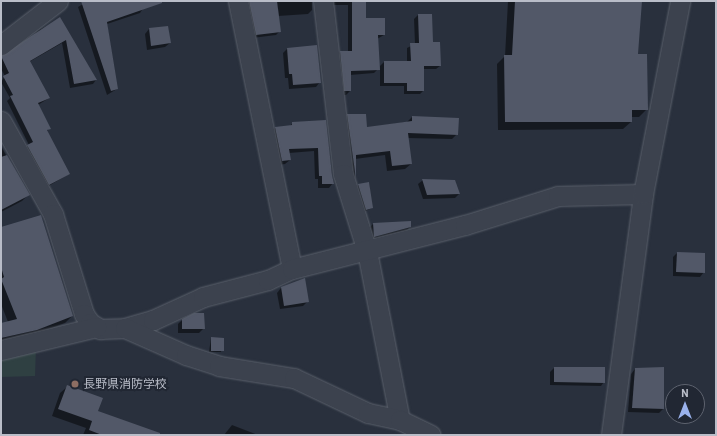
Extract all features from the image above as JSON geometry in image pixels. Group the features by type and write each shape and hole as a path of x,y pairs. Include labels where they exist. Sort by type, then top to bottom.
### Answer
{"street":[{"path":"1,45 58,1"},
{"path":"238,1 292,269"},
{"path":"323,1 342,174 367,251 400,420"},
{"path":"611,435 643,194 680,1"},
{"path":"1,121 52,214 84,314 96,327 100,329 125,328 153,320 203,297 268,280 292,269 465,225 558,196 643,194"},
{"path":"1,350 96,327"},
{"path":"125,328 186,356 219,366 294,378 368,413 400,420 431,435"}],"shaded area":[{"path":"36,345 35,376 1,377 1,354"}],"building":[{"path":"81,1 162,1 162,3 107,22 118,89 111,91"},
{"path":"249,1 277,1 281,32 256,35"},
{"path":"352,1 366,1 366,18 385,18 385,35 378,35 380,70 351,71 351,91 344,91 340,51 352,51"},
{"path":"515,1 642,1 638,54 647,54 648,110 632,110 632,122 505,122 504,55 512,55"},
{"path":"418,14 432,14 433,42 440,42 441,66 424,66 424,91 407,91 407,83 384,83 384,61 411,61 410,43 419,43"},
{"path":"60,17 97,80 74,84 66,40 30,61 50,98 38,103 51,129 47,130 70,174 49,185 27,145 33,142 10,96 13,95 3,76 9,73 1,56"},
{"path":"168,26 171,43 151,46 149,28"},
{"path":"317,45 321,83 293,85 292,74 289,74 287,48"},
{"path":"347,114 366,114 367,127 412,121 412,116 459,118 458,135 408,133 412,164 392,166 390,151 356,155 356,179"},
{"path":"326,120 334,184 322,184 322,176 319,176 318,148 289,149 291,160 282,161 275,127 292,125 292,122"},
{"path":"7,155 30,195 1,210 1,157"},
{"path":"422,179 455,180 460,194 427,195"},
{"path":"369,182 373,208 366,210 358,184"},
{"path":"41,215 73,316 37,330 1,338 1,323 17,319 1,279 4,277 1,267 1,227"},
{"path":"411,221 411,227 374,237 373,223"},
{"path":"677,252 705,253 705,273 676,272"},
{"path":"305,278 309,302 284,306 281,287"},
{"path":"194,313 204,313 205,329 182,329 182,319"},
{"path":"211,337 224,338 224,351 211,351"},
{"path":"554,367 605,367 605,383 554,382"},
{"path":"664,367 664,409 632,408 635,368"},
{"path":"67,385 103,398 98,411 160,433 160,435 102,435 89,430 92,421 58,409"}],"place":[{"name":"長野県消防学校","path":"75,384"}]}
